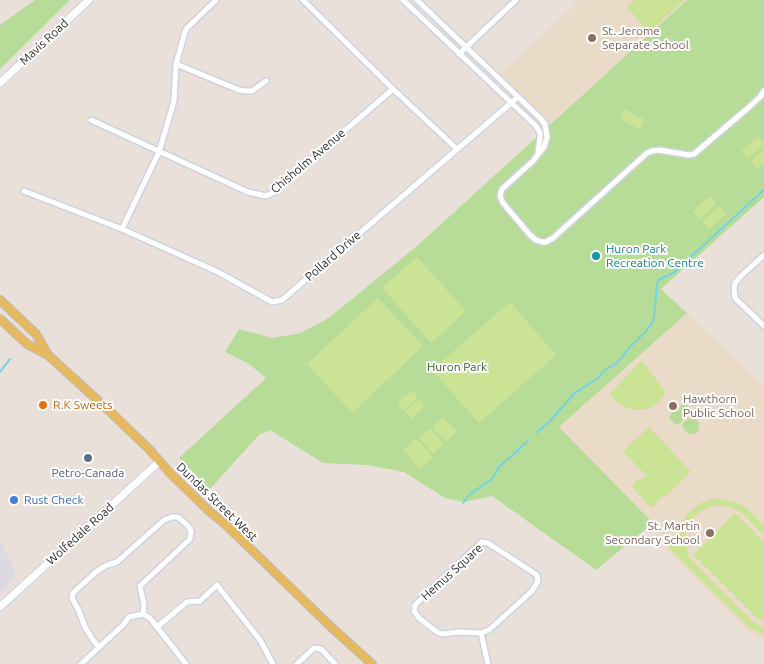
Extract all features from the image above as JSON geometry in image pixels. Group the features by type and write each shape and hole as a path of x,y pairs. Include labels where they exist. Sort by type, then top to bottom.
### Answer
{"main road":[{"name":"Dundas Street West","path":"0,300 36,334 48,355"},
{"name":"Dundas Street West","path":"0,319 27,344 48,355 135,436 209,511 372,664"}],"street":[{"name":"Mavis Road","path":"0,83 89,0"},
{"path":"122,229 159,152 174,101 176,64 186,29 216,0"},
{"path":"302,0 457,149"},
{"path":"403,0 538,129 540,137 537,156"},
{"path":"417,0 540,117 546,127 546,144 537,156 500,193 503,203 533,238 539,242 546,242 553,238 647,153 652,150 659,150 689,155 694,154 760,97 764,91"},
{"path":"459,54 516,0"},
{"path":"176,64 239,90 252,91 266,81"},
{"name":"Chisholm Avenue","path":"159,152 248,192 266,196 274,192 393,89"},
{"name":"Pollard Drive","path":"24,191 122,229 218,272 272,302 282,300 518,97"},
{"path":"91,120 159,152"},
{"path":"764,255 741,276 735,283 734,288 735,298 764,326"},
{"name":"Wolfedale Road","path":"0,607 160,462"},
{"path":"99,647 85,627 72,598 73,593 97,571 117,562 164,520 178,517 191,531 190,539 140,586 144,605 143,614"},
{"name":"Hemus Square","path":"482,542 488,543 532,571 537,575 538,580 530,592 506,616 489,630 481,633 460,632 442,634 419,618 414,611 416,605 482,542"},
{"path":"157,627 187,602 200,601 217,585 260,640 274,664"},
{"path":"83,664 129,617 143,614 150,618 186,664"},
{"path":"481,633 488,664"},
{"path":"297,664 314,648 321,649 335,664"}],"shaded area":[{"name":"St. Jerome Separate School","path":"579,0 687,0 549,125 536,110 498,76"},
{"name":"Hawthorn Public School","path":"687,313 764,386 764,642 748,632 658,542 653,523 559,427"},
{"path":"0,539 17,577 0,592"}],"green space":[{"path":"35,0 70,0 0,69 0,25"},
{"path":"635,0 684,0 649,32 627,7"},
{"name":"Huron Park","path":"687,0 764,0 764,197 661,289 687,313 559,427 653,523 596,570 492,496 464,502 445,498 404,472 367,465 323,463 270,430 259,435 210,489 179,458 266,378 249,364 225,352 239,329 272,338 301,333 330,317 417,246"},
{"path":"625,109 645,120 640,130 619,118"},
{"path":"758,136 764,145 748,159 741,151"},
{"path":"764,149 764,162 757,169 750,161"},
{"path":"710,196 717,204 700,219 693,211"},
{"path":"719,206 726,214 709,229 702,221"},
{"path":"417,257 466,311 431,343 382,288"},
{"path":"378,298 423,346 352,413 307,364"},
{"path":"510,302 556,355 479,423 432,370"},
{"path":"640,362 643,362 666,393 652,407 643,410 633,410 624,407 610,394"},
{"path":"412,390 418,398 404,410 397,403"},
{"path":"419,399 425,406 411,419 405,411"},
{"path":"685,403 691,410 683,417 682,422 676,425 669,418 673,412 679,409 681,404"},
{"path":"443,417 457,432 446,442 432,427"},
{"path":"689,418 699,422 699,430 694,434 688,434 683,428 682,424"},
{"path":"649,427 691,472 652,507 632,486 636,481 647,476 623,451"},
{"path":"430,428 444,444 433,454 419,438"},
{"path":"416,438 433,457 420,469 403,450"},
{"path":"711,499 736,502 747,508 764,526 764,536 742,513 721,505 710,507 692,519 687,529 685,541 689,557 752,621 764,628 764,635 750,628 663,542 668,537 679,547 682,523 689,512 699,504"},
{"path":"735,513 764,542 764,619 761,622 693,555"}],"waterway":[{"path":"536,433 549,422 575,393 617,363 647,330 654,318 658,280 673,273 764,190"},
{"path":"0,372 10,359"},
{"path":"463,503 470,494 492,479 499,467 528,441"}],"place":[{"name":"St. Jerome Separate School","path":"592,38"},
{"name":"Huron Park Recreation Centre","path":"596,256"},
{"name":"R.K Sweets","path":"43,405"},
{"name":"Hawthorn Public School","path":"673,406"},
{"name":"Petro-Canada","path":"88,458"},
{"name":"Rust Check","path":"14,500"},
{"name":"St. Martin Secondary School","path":"710,533"}]}
